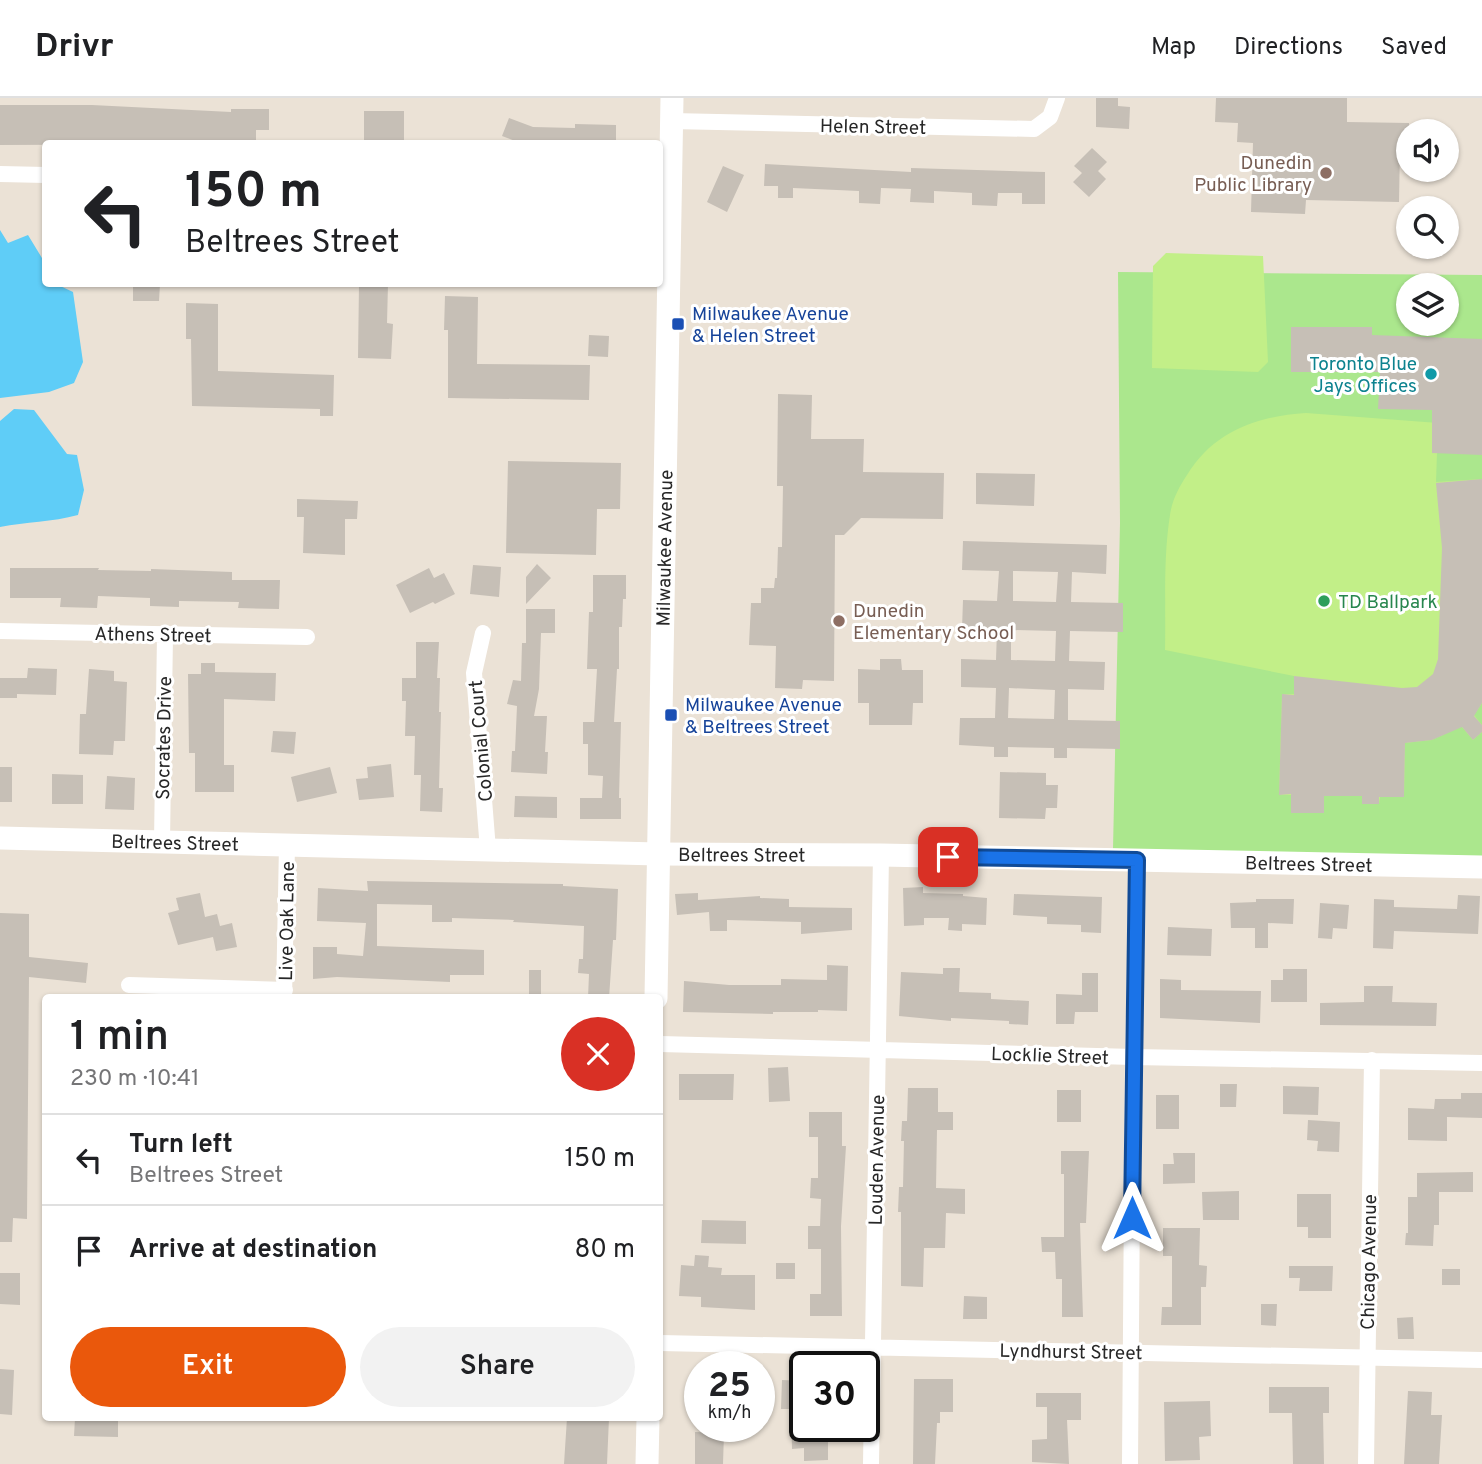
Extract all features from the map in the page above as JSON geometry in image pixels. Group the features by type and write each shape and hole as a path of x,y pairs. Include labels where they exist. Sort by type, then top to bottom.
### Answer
{"street":[{"name":"Milwaukee Avenue","path":"656,994 672,98"},
{"name":"Helen Street","path":"671,121 1034,129 1050,117 1057,98"},
{"path":"0,174 42,175"},
{"name":"Athens Street","path":"0,631 307,637"},
{"name":"Colonial Court","path":"483,633 474,673 488,850"},
{"name":"Socrates Drive","path":"162,842 165,634"},
{"name":"Beltrees Street","path":"0,838 658,854 881,855 1482,867"},
{"name":"Live Oak Lane","path":"284,994 287,845"},
{"name":"Louden Avenue","path":"871,1464 881,855"},
{"path":"1130,1464 1137,860"},
{"path":"129,985 284,994"},
{"name":"Locklie Street","path":"663,1044 1482,1063"},
{"name":"Chicago Avenue","path":"1366,1464 1372,1060"},
{"name":"Lyndhurst Street","path":"663,1343 1482,1360"},
{"path":"647,1464 648,1421"}],"green space":[{"path":"1166,253 1263,256 1268,362 1258,372 1152,368 1153,266"},
{"path":"1118,272 1396,274 1396,336 1459,336 1459,275 1482,275 1482,857 1113,849 1120,523"},
{"name":"TD Ballpark","path":"1306,413 1438,423 1436,482 1482,479 1482,703 1474,715 1482,725 1482,732 1473,740 1461,726 1432,740 1405,743 1404,797 1380,797 1379,804 1362,804 1362,796 1324,796 1324,813 1291,813 1291,795 1279,795 1282,694 1294,694 1294,676 1165,650 1168,532 1172,504 1181,484 1210,447 1238,429 1271,418"}],"water":[{"path":"0,230 8,243 28,235 42,258 42,287 62,287 73,292 83,362 74,383 49,392 0,398"},
{"path":"14,409 34,410 67,454 77,455 84,490 78,515 0,527 0,421"}],"building":[{"path":"1096,98 1118,98 1118,106 1130,107 1129,129 1096,127"},
{"name":"Dunedin Public Library","path":"1216,98 1347,98 1347,122 1396,123 1396,182 1399,182 1399,196 1396,196 1396,202 1306,200 1305,214 1251,212 1253,143 1237,142 1238,123 1215,122"},
{"path":"0,105 92,105 231,112 231,109 269,109 269,130 256,130 256,140 42,140 42,145 0,145"},
{"path":"364,111 404,111 404,140 364,140"},
{"path":"509,118 533,127 616,125 616,140 512,140 502,136"},
{"path":"1092,148 1107,162 1098,171 1106,179 1089,197 1073,182 1082,173 1074,166"},
{"path":"765,164 911,172 911,168 1045,172 1045,204 1022,204 1022,193 998,193 997,206 972,205 972,193 934,191 934,203 910,202 911,189 881,188 880,204 859,203 859,191 793,188 793,198 778,198 778,186 764,186"},
{"path":"723,166 744,175 727,212 707,202"},
{"path":"133,287 160,287 159,301 133,301"},
{"path":"359,287 388,287 387,323 393,324 391,359 358,358"},
{"path":"445,296 478,297 477,364 590,365 589,400 448,398"},
{"path":"186,303 218,304 218,371 334,375 333,416 320,416 320,409 192,406 191,339 186,339"},
{"name":"Toronto Blue Jays Offices","path":"1291,327 1372,327 1372,335 1482,339 1482,455 1432,453 1432,410 1378,409 1380,372 1291,372"},
{"path":"589,335 609,336 608,357 588,356"},
{"path":"778,394 812,395 811,439 864,439 863,472 944,473 943,519 861,518 844,535 835,535 834,681 803,680 802,689 775,688 776,646 749,645 751,603 761,603 761,588 774,588 778,547 782,547 783,486 777,486"},
{"path":"508,461 621,463 620,509 597,509 596,555 506,553"},
{"path":"976,473 1035,474 1034,506 976,504"},
{"path":"1482,479 1482,703 1474,716 1482,725 1482,732 1473,740 1462,727 1432,740 1405,743 1404,797 1379,797 1379,804 1362,804 1362,796 1324,796 1324,813 1291,813 1291,794 1279,795 1282,694 1294,695 1294,676 1402,688 1417,687 1433,674 1438,659 1442,548 1436,483"},
{"path":"297,499 358,501 357,519 345,519 345,555 303,553 304,517 297,517"},
{"path":"963,541 1107,545 1106,574 1072,572 1071,602 1123,603 1123,632 1070,631 1069,661 1105,662 1104,690 1068,689 1068,720 1120,721 1120,749 1067,748 1067,758 1054,758 1054,748 1008,747 1008,757 994,757 994,747 959,745 960,718 995,718 996,688 961,687 961,659 996,660 997,630 962,629 963,600 997,601 999,571 962,570","holes":["1013,571 1058,572 1056,602 1013,601","1011,630 1056,631 1055,661 1011,660","1009,688 1055,690 1054,719 1008,718"]},
{"path":"537,564 551,578 526,604 526,577"},
{"path":"473,565 501,567 499,597 470,594"},
{"path":"10,568 232,572 232,580 280,580 279,609 238,608 239,602 179,601 179,607 150,606 150,598 98,596 97,608 60,607 61,598 10,598"},
{"path":"429,568 434,578 444,573 455,594 410,613 396,585"},
{"path":"593,575 626,575 626,599 623,599 622,627 619,627 619,669 614,722 621,722 621,819 580,819 580,798 602,798 603,776 588,775 588,744 583,744 583,722 594,722 597,669 587,669 589,612 593,612"},
{"path":"526,609 555,609 555,633 541,633 539,689 534,716 547,716 547,774 511,772 517,706 507,704 513,680 521,681 522,643 526,643"},
{"path":"416,642 439,642 437,678 440,678 439,788 443,788 442,812 420,811 421,775 414,775 415,736 405,736 406,701 402,701 402,678 416,678"},
{"path":"880,659 901,659 902,670 923,670 923,703 913,703 912,725 869,725 869,703 858,703 858,669 880,670"},
{"path":"201,663 215,663 215,672 276,673 275,701 224,699 224,765 234,765 234,792 195,792 195,753 189,753 188,674 201,674"},
{"path":"28,668 57,669 56,695 17,694 17,698 0,698 0,678 27,678"},
{"path":"89,669 114,671 114,681 127,682 125,741 114,741 113,755 79,754 80,714 86,714"},
{"path":"273,731 296,732 294,754 271,752"},
{"path":"391,764 394,797 359,800 356,779 368,778 367,767"},
{"path":"0,767 12,767 12,802 0,802"},
{"path":"330,767 337,793 297,802 291,777"},
{"path":"1000,772 1046,773 1046,785 1058,785 1057,808 1046,808 1045,819 999,818"},
{"path":"52,774 83,775 83,804 52,804"},
{"path":"107,776 135,778 134,810 105,809"},
{"path":"515,796 557,797 557,818 514,817"},
{"path":"367,881 563,884 618,889 616,940 613,940 609,994 588,994 589,974 578,973 579,959 583,959 584,926 452,918 452,922 432,922 432,905 377,904 377,946 484,950 484,975 450,975 450,982 337,977 313,979 313,947 337,947 337,954 363,956 366,923 317,921 318,888 368,891"},
{"path":"923,887 923,893 963,894 987,898 986,925 962,924 962,931 948,930 949,918 924,918 924,925 904,926 903,888"},
{"path":"200,893 205,917 217,914 220,926 232,923 237,947 216,951 213,937 178,945 168,913 179,910 176,898"},
{"path":"698,893 698,900 760,896 789,899 789,907 852,908 852,930 801,934 801,922 727,920 727,931 710,931 709,912 677,915 675,894"},
{"path":"1014,894 1102,897 1101,933 1081,932 1081,925 1047,924 1047,917 1013,915"},
{"path":"1458,895 1480,896 1478,934 1394,931 1393,949 1373,948 1374,899 1394,900 1394,907 1457,909"},
{"path":"1256,899 1294,899 1293,924 1268,923 1268,948 1255,948 1255,928 1231,928 1230,903 1256,902"},
{"path":"1320,903 1349,905 1347,929 1333,928 1332,939 1318,938"},
{"path":"0,913 29,914 29,957 88,963 86,983 29,977 27,1219 13,1218 12,1242 0,1242"},
{"path":"1168,927 1212,929 1211,956 1167,955"},
{"path":"827,965 848,966 847,1011 818,1010 773,1014 683,1012 684,981 729,985 781,985 781,979 827,980"},
{"path":"943,968 960,968 959,992 991,993 991,999 1029,1001 1028,1025 1009,1024 1009,1021 951,1018 951,1021 899,1016 901,972 943,974"},
{"path":"1283,969 1307,969 1307,1002 1271,1002 1271,980 1283,980"},
{"path":"529,970 541,970 541,994 529,994"},
{"path":"1082,973 1098,973 1098,1012 1075,1012 1074,1024 1056,1024 1056,994 1082,995"},
{"path":"1160,979 1181,980 1181,990 1261,991 1260,1023 1160,1018"},
{"path":"1364,986 1393,986 1392,1002 1437,1003 1436,1026 1320,1025 1320,1003 1364,1002"},
{"path":"788,1067 790,1101 769,1102 768,1068"},
{"path":"679,1074 734,1074 733,1100 679,1100"},
{"path":"1220,1084 1237,1084 1236,1107 1220,1107"},
{"path":"1283,1086 1319,1087 1318,1115 1283,1114"},
{"path":"908,1088 938,1088 938,1112 953,1112 953,1130 937,1130 936,1188 965,1189 965,1214 946,1213 945,1248 924,1248 923,1287 901,1286 901,1212 898,1212 899,1187 903,1187 902,1121 907,1121"},
{"path":"1057,1090 1081,1090 1081,1122 1057,1122"},
{"path":"1461,1093 1482,1093 1482,1118 1447,1117 1447,1141 1408,1140 1408,1108 1434,1109 1435,1099 1461,1099"},
{"path":"1156,1095 1179,1095 1179,1129 1156,1129"},
{"path":"809,1112 842,1112 842,1146 846,1146 841,1226 842,1316 810,1316 810,1294 821,1294 821,1249 808,1249 808,1226 820,1226 821,1199 810,1198 811,1178 818,1178 818,1137 809,1137"},
{"path":"1308,1120 1340,1122 1339,1152 1317,1151 1318,1141 1307,1140"},
{"path":"1061,1151 1089,1151 1086,1223 1080,1223 1083,1317 1062,1317 1062,1279 1056,1279 1055,1252 1042,1252 1041,1237 1064,1237 1064,1174 1061,1174"},
{"path":"1173,1153 1195,1153 1195,1183 1163,1184 1163,1164 1174,1164"},
{"path":"1473,1172 1473,1192 1439,1192 1439,1225 1434,1225 1433,1246 1405,1245 1408,1233 1408,1197 1417,1197 1417,1173"},
{"path":"1239,1191 1239,1220 1203,1220 1202,1192"},
{"path":"1297,1194 1331,1194 1331,1238 1308,1238 1308,1227 1297,1227"},
{"path":"702,1220 746,1221 746,1244 701,1243"},
{"path":"1163,1228 1200,1228 1199,1265 1207,1266 1206,1287 1201,1287 1201,1325 1161,1325 1162,1307 1172,1307 1172,1256 1163,1256"},
{"path":"695,1255 709,1256 708,1267 722,1268 721,1275 755,1275 755,1310 701,1307 701,1297 679,1296 681,1265 694,1266"},
{"path":"776,1263 795,1263 795,1279 776,1279"},
{"path":"1289,1266 1333,1266 1332,1291 1299,1291 1300,1278 1289,1278"},
{"path":"1442,1269 1460,1269 1460,1285 1442,1285"},
{"path":"0,1273 20,1273 20,1305 0,1304"},
{"path":"964,1296 987,1297 987,1319 963,1319"},
{"path":"1261,1304 1277,1304 1276,1326 1261,1325"},
{"path":"1413,1317 1414,1339 1398,1339 1397,1318"},
{"path":"0,1369 14,1370 12,1415 0,1414"},
{"path":"914,1379 953,1379 953,1412 940,1412 935,1464 913,1464"},
{"path":"782,1380 789,1380 789,1409 781,1409"},
{"path":"1269,1387 1329,1387 1329,1413 1323,1413 1324,1464 1293,1464 1292,1413 1269,1413"},
{"path":"1408,1391 1432,1392 1431,1415 1442,1415 1439,1464 1404,1464"},
{"path":"1036,1393 1081,1393 1081,1420 1067,1420 1069,1464 1032,1462 1032,1440 1047,1439 1047,1407 1036,1407"},
{"path":"1210,1401 1211,1436 1199,1437 1200,1460 1165,1461 1164,1402"},
{"path":"75,1421 118,1421 118,1437 74,1436"},
{"path":"567,1421 609,1421 607,1464 564,1464"},
{"path":"695,1442 724,1442 723,1464 695,1464"},
{"path":"792,1442 828,1442 828,1460 804,1461 804,1448 792,1449"}],"place":[{"name":"Dunedin Public Library","path":"1326,173"},
{"name":"Milwaukee Avenue & Helen Street","path":"678,324"},
{"name":"Toronto Blue Jays Offices","path":"1431,374"},
{"name":"TD Ballpark","path":"1324,601"},
{"name":"Dunedin Elementary School","path":"839,621"},
{"name":"Milwaukee Avenue & Beltrees Street","path":"671,715"}],"route":[{"path":"948,857 1137,860 1132,1218"}]}
